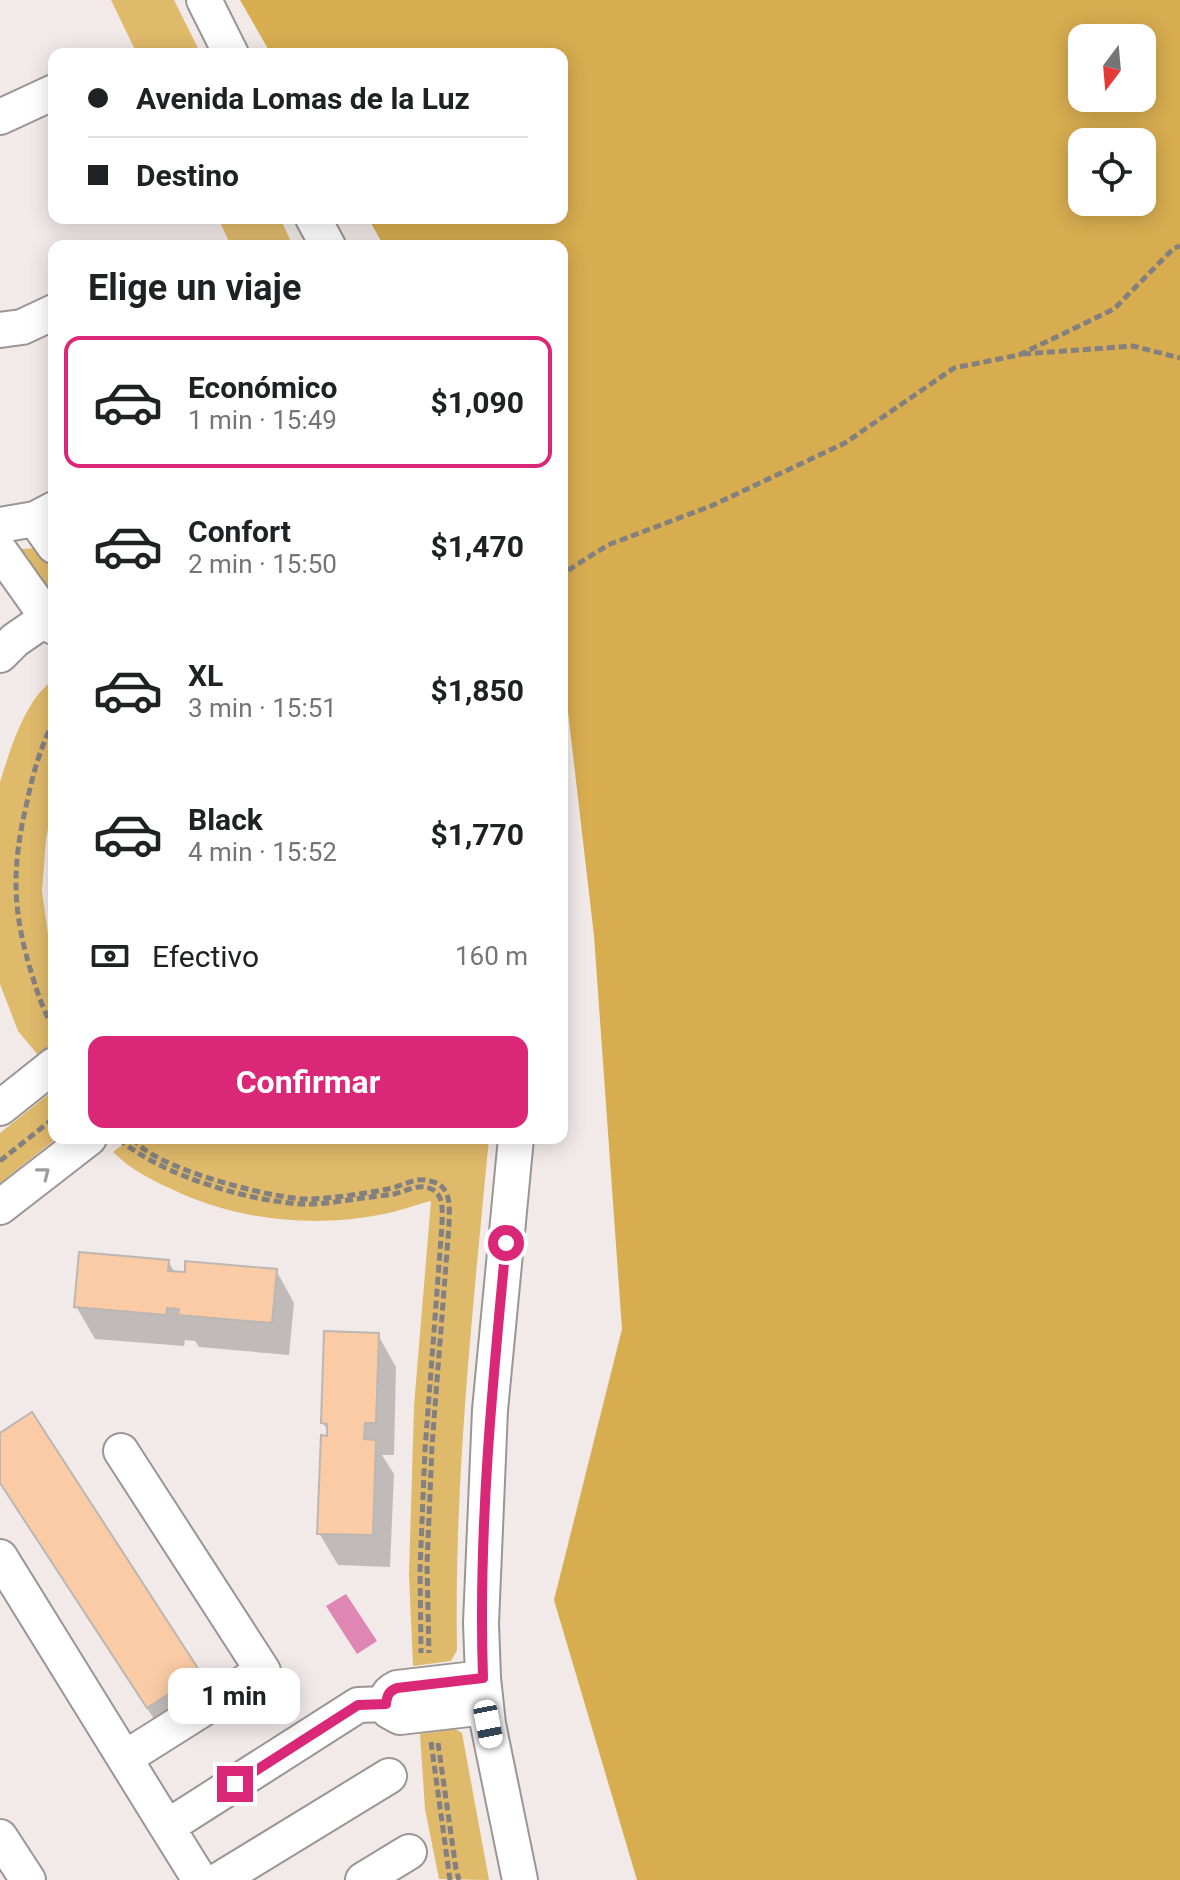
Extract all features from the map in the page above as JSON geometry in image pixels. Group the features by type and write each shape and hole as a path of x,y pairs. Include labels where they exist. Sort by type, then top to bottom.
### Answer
{"street":[{"path":"204,0 228,48"},
{"path":"0,117 48,95"},
{"path":"0,330 22,327 48,315"},
{"path":"0,525 44,514"},
{"path":"0,551 48,619"},
{"path":"0,655 15,640 48,624"},
{"path":"0,1108 48,1070"},
{"path":"0,1207 81,1144"},
{"path":"515,1144 490,1410 481,1623 484,1692 520,1880"},
{"path":"121,1451 263,1671 125,1758"},
{"path":"0,1557 200,1880"},
{"path":"167,1827 358,1705 386,1704 387,1696 397,1688 429,1699 484,1692"},
{"path":"219,1880 389,1776"},
{"path":"0,1837 28,1880"},
{"path":"363,1880 409,1852"}],"path":[{"path":"1019,355 1114,309 1174,248 1180,246"},
{"path":"568,572 608,545 711,506 845,443 954,368 1019,355 1133,346 1180,358"},
{"path":"48,733 34,769 15,865 17,910 25,953 48,1015"},
{"path":"0,1161 48,1123"},
{"path":"125,1144 135,1153 162,1166 241,1194 270,1200 304,1204 333,1202 392,1194 418,1186 437,1192 441,1200 442,1225 425,1450 420,1645 459,1880"},
{"path":"137,1144 165,1161 242,1189 305,1199 391,1189 418,1180 443,1186 449,1198 427,1565 429,1699 450,1880"}],"shaded area":[{"path":"111,0 174,0 198,48 134,48"},
{"path":"240,0 1180,0 1180,1880 637,1880 554,1600 622,1329 594,936 568,712 568,240 381,240 371,224 568,224 568,48 268,48"},
{"path":"221,224 283,224 290,240 228,240"},
{"path":"42,548 48,556 48,594 18,549"},
{"path":"48,685 48,829 42,891 48,934 48,1048 38,1055 18,1031 0,984 0,782 27,712"},
{"path":"48,1095 49,1144 0,1183 0,1133"},
{"path":"123,1144 488,1144 471,1330 458,1522 457,1650 451,1661 413,1666 409,1575 414,1406 431,1201 384,1214 332,1221 254,1216 204,1203 171,1189 136,1170 113,1152"},
{"path":"346,1594 377,1641 357,1654 326,1606"},
{"path":"455,1729 462,1733 489,1880 439,1879 425,1809 420,1734"}],"building":[{"path":"79,1252 169,1260 168,1271 185,1272 185,1261 277,1269 272,1323 178,1315 179,1309 167,1308 166,1315 74,1307"},
{"path":"324,1331 379,1333 376,1423 365,1423 364,1439 376,1440 373,1535 317,1534 321,1435 327,1436 327,1424 321,1423"},
{"path":"32,1412 201,1673 147,1708 0,1483 0,1433"}],"route":[{"path":"235,1784 358,1705 386,1704 387,1696 397,1688 483,1678 481,1623 490,1410 506,1243"}]}
